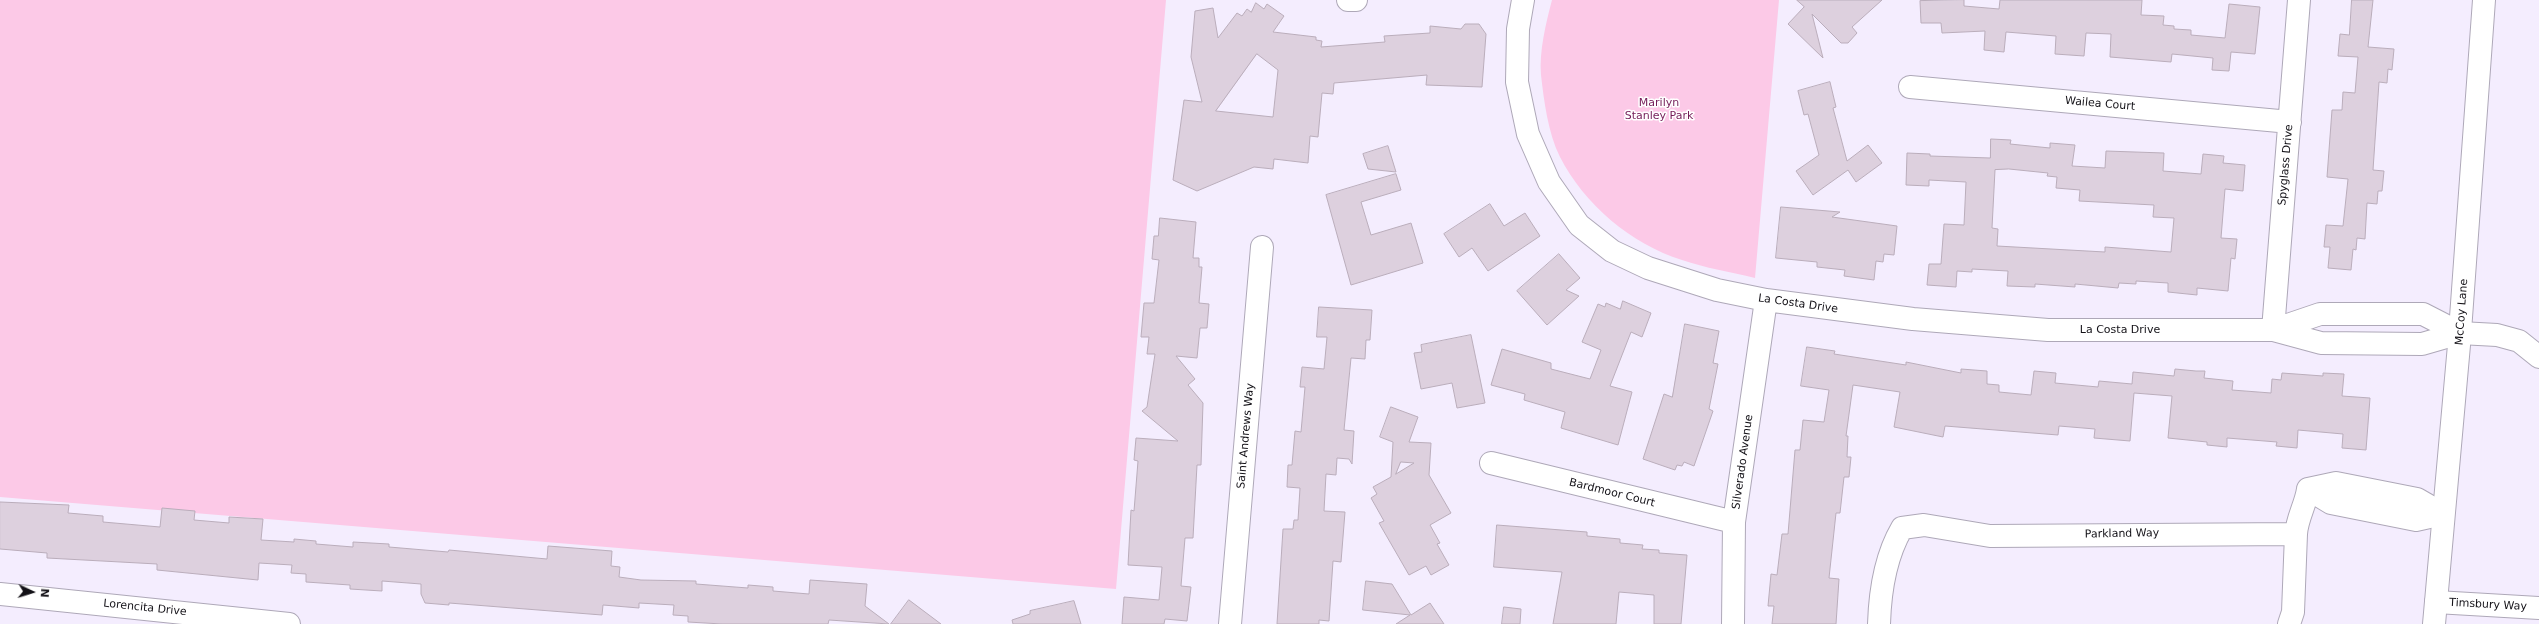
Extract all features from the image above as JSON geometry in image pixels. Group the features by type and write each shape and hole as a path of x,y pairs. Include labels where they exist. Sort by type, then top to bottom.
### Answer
{"street":[{"path":"1348,0 1356,0"},
{"name":"La Costa Drive","path":"1523,0 1518,29 1517,82 1528,134 1549,182 1579,225 1612,250 1648,268 1717,290 1766,300 1913,319 2048,330 2273,330 2321,342 2422,344 2460,334"},
{"name":"Spyglass Drive","path":"2273,330 2299,0"},
{"name":"McCoy Lane","path":"2434,624 2460,334 2484,0"},
{"name":"Wailea Court","path":"1910,87 2290,122"},
{"name":"Saint Andrews Way","path":"1230,624 1262,247"},
{"name":"Silverado Avenue","path":"1733,624 1734,522 1766,300"},
{"name":"La Costa Drive","path":"2273,330 2320,314 2423,314 2460,334"},
{"path":"2460,334 2496,335 2519,341 2539,357"},
{"name":"Bardmoor Court","path":"1491,463 1734,522"},
{"path":"2289,624 2293,612 2297,522 2306,501 2308,489 2331,503 2416,520 2443,514"},
{"name":"Parkland Way","path":"1879,624 1880,598 1890,554 1902,528 1924,525 1990,536 2296,534"},
{"name":"Lorencita Drive","path":"0,594 149,616 289,624"},
{"name":"Timsbury Way","path":"2436,602 2539,608"}],"green space":[{"path":"0,0 1166,0 1116,589 0,497"},
{"name":"Marilyn Stanley Park","path":"1552,0 1779,0 1755,278 1691,263 1663,253 1645,244 1627,233 1611,220 1582,191 1570,174 1556,148 1552,138 1545,106 1541,75 1541,56 1545,28"}],"building":[{"path":"1797,0 1882,0 1852,27 1857,33 1848,43 1841,43 1812,14 1823,58 1788,24 1804,7"},
{"path":"1964,0 1964,6 1999,9 2000,0 2142,0 2141,15 2164,16 2163,25 2174,26 2174,29 2191,30 2191,35 2225,38 2229,4 2260,7 2255,54 2231,52 2229,71 2212,70 2213,58 2172,54 2171,62 2110,57 2111,34 2086,33 2084,56 2055,54 2056,36 2006,32 2004,52 1984,50 1985,31 1942,33 1941,23 1921,23 1920,1"},
{"path":"2352,0 2373,0 2368,47 2394,49 2392,70 2388,69 2387,83 2379,82 2373,170 2384,171 2382,191 2378,191 2377,204 2367,203 2365,239 2357,238 2356,250 2353,249 2351,270 2328,268 2330,247 2324,247 2326,225 2343,226 2348,179 2327,177 2332,110 2342,110 2343,92 2355,93 2358,57 2338,56 2340,34 2349,35"},
{"path":"1256,3 1264,9 1267,4 1284,16 1273,32 1316,37 1316,40 1322,41 1321,47 1385,42 1384,36 1430,33 1430,26 1461,29 1465,24 1479,24 1486,34 1482,87 1426,85 1427,75 1334,83 1333,94 1322,93 1318,137 1310,136 1308,163 1274,159 1273,169 1254,167 1197,191 1173,180 1184,100 1202,102 1191,57 1195,11 1213,8 1218,38 1237,13 1242,16 1247,9 1251,12","holes":["1257,54 1278,70 1273,117 1216,111"]},
{"path":"1830,82 1836,107 1833,108 1847,161 1868,145 1882,163 1856,182 1848,170 1813,195 1796,171 1819,155 1808,114 1804,115 1798,91"},
{"path":"1991,139 2011,140 2010,144 2050,148 2050,143 2075,145 2072,166 2105,168 2106,151 2164,153 2163,171 2201,174 2203,154 2224,156 2223,163 2245,165 2243,191 2225,189 2221,238 2237,239 2235,259 2231,258 2228,291 2197,288 2197,295 2168,292 2168,283 2136,281 2136,284 2119,283 2118,288 2075,284 2075,287 2035,284 2035,287 2007,286 2008,271 1972,269 1972,272 1957,271 1956,287 1927,285 1929,264 1941,264 1944,224 1964,225 1966,182 1929,180 1929,186 1906,185 1907,153 1930,154 1930,156 1990,158","holes":["2009,169 2048,173 2047,176 2057,177 2056,188 2080,190 2079,201 2154,205 2153,217 2174,218 2171,252 2105,247 2105,252 1997,246 1998,229 1992,228 1995,170"]},
{"path":"1388,146 1396,172 1368,169 1363,154"},
{"path":"1396,174 1401,190 1361,202 1371,235 1411,223 1423,263 1351,285 1326,195"},
{"path":"1490,204 1504,226 1525,213 1540,236 1488,271 1472,248 1459,257 1444,234"},
{"path":"1781,207 1840,212 1832,217 1897,226 1894,255 1884,254 1883,262 1876,261 1874,280 1844,276 1845,270 1817,267 1817,262 1776,258"},
{"path":"1160,218 1196,222 1193,258 1199,258 1199,267 1202,267 1199,303 1209,304 1207,328 1200,328 1197,358 1176,356 1195,379 1188,385 1203,403 1201,465 1197,465 1193,538 1185,538 1181,586 1191,587 1187,621 1165,619 1164,624 1122,624 1124,597 1159,600 1162,567 1128,565 1131,510 1134,511 1138,461 1134,460 1136,438 1178,441 1142,411 1147,407 1155,354 1147,354 1149,337 1141,337 1144,303 1154,303 1159,260 1152,259 1154,236 1158,236"},
{"path":"1559,254 1580,278 1566,290 1579,296 1547,325 1517,291"},
{"path":"1623,301 1651,313 1642,337 1631,332 1610,386 1632,392 1618,445 1561,428 1565,412 1524,400 1525,394 1491,385 1502,349 1551,363 1551,369 1590,379 1601,350 1582,342 1598,304 1605,307 1606,303 1620,309"},
{"path":"1319,307 1372,310 1370,340 1366,340 1365,359 1351,358 1344,430 1354,431 1352,464 1349,459 1337,458 1336,475 1326,474 1324,511 1345,512 1341,562 1333,561 1329,621 1319,620 1319,624 1277,624 1283,529 1293,529 1294,520 1298,520 1300,488 1287,487 1288,465 1292,465 1295,431 1301,432 1305,387 1300,387 1302,367 1324,369 1327,337 1317,337"},
{"path":"1685,324 1719,331 1713,363 1718,364 1709,409 1713,411 1694,466 1684,462 1682,466 1677,465 1675,470 1643,459 1664,394 1672,397"},
{"path":"1471,335 1485,403 1457,408 1452,383 1421,389 1414,353 1422,352 1421,345"},
{"path":"1807,347 1835,351 1834,354 1906,365 1906,362 1961,373 1961,369 1987,371 1987,384 1999,385 1999,392 2031,395 2034,371 2056,373 2055,383 2098,387 2099,381 2132,384 2133,372 2174,376 2175,369 2205,371 2204,378 2233,381 2232,390 2271,393 2272,379 2281,380 2282,373 2323,376 2323,373 2344,374 2342,396 2370,398 2366,450 2342,448 2343,434 2298,430 2297,448 2276,446 2277,442 2227,438 2227,447 2207,445 2207,442 2168,438 2172,396 2134,393 2130,441 2094,438 2095,429 2059,426 2058,435 1945,426 1943,437 1894,427 1900,392 1853,385 1846,436 1848,436 1847,457 1851,457 1849,477 1844,477 1840,513 1836,513 1829,578 1839,579 1836,624 1772,624 1774,606 1768,606 1771,574 1777,575 1782,534 1788,534 1795,450 1800,450 1803,420 1824,422 1829,390 1801,386"},
{"path":"1391,407 1418,417 1409,442 1431,443 1429,475 1451,513 1430,525 1440,543 1437,544 1449,565 1431,575 1426,566 1409,575 1379,523 1384,521 1371,498 1377,494 1373,487 1391,477 1393,442 1380,437","holes":["1401,462 1414,463 1396,474"]},
{"path":"0,502 69,505 68,513 103,516 103,522 160,527 162,508 195,511 194,520 229,523 229,517 263,519 261,540 294,542 294,539 316,541 316,544 353,547 353,542 389,544 389,547 448,552 449,550 547,559 548,546 612,551 611,566 620,567 619,577 641,580 696,581 696,584 748,588 748,585 773,587 773,591 809,594 810,580 867,584 865,606 889,624 829,620 828,624 722,624 688,622 688,616 673,615 674,605 639,603 639,608 603,605 602,615 449,603 449,605 425,603 421,594 421,584 382,581 382,591 350,589 350,585 306,582 306,574 291,573 292,565 259,563 258,580 157,570 157,564 47,558 47,553 0,549"},
{"path":"1497,525 1587,532 1587,536 1620,539 1620,543 1643,545 1642,549 1659,550 1659,553 1687,555 1681,624 1654,624 1654,595 1619,592 1616,624 1553,624 1562,572 1494,567"},
{"path":"1366,581 1392,584 1411,615 1430,603 1444,624 1396,624 1410,615 1363,610"},
{"path":"909,600 941,624 891,624"},
{"path":"1074,601 1081,624 1013,624 1012,620 1030,614 1030,611"},
{"path":"1504,607 1521,609 1520,624 1502,624"}]}
